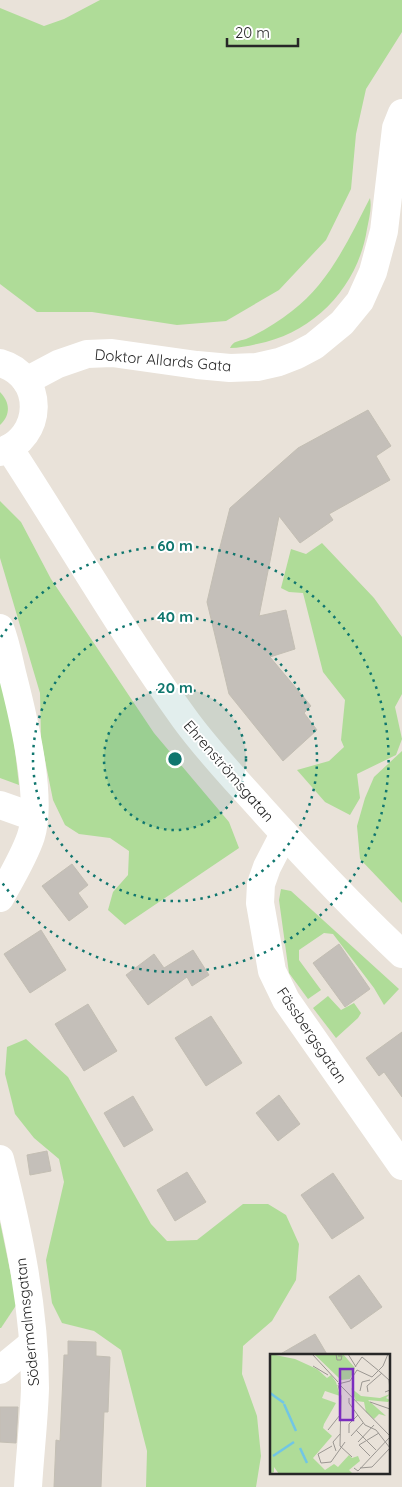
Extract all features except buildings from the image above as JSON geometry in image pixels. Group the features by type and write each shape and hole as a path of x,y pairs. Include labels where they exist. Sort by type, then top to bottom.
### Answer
{"street":[{"name":"Doktor Allards Gata","path":"26,381 58,364 87,354 112,353 230,368 256,367 280,362 314,346 342,323 360,301 373,272 384,231 396,128 402,113"},
{"path":"0,363 17,372 26,381"},
{"name":"Ehrenströmsgatan","path":"26,381 33,399 33,418 24,436 5,450 129,639 185,719 224,768 372,926 402,954"},
{"path":"0,628 26,730 34,789 34,817 31,835 0,898"},
{"path":"0,805 34,817"},
{"name":"Fässbergsgatan","path":"284,834 272,856 261,884 260,902 263,926 272,971 278,987 402,1166"},
{"name":"Södermalmsgatan","path":"0,1159 14,1214 25,1276 33,1343 35,1388 28,1487"},
{"path":"0,1370 33,1343"}],"green space":[{"path":"100,0 402,0 402,32 366,89 356,134 351,189 326,240 279,290 226,321 177,325 92,312 37,312 0,284 0,8 44,26 64,19"},
{"path":"370,198 370,213 362,250 354,270 330,304 297,330 278,338 230,348 235,343 270,327 305,300 337,259"},
{"path":"0,392 6,400 8,408 6,417 0,425"},
{"path":"0,501 21,522 51,579 154,733 229,822 239,848 125,925 108,910 113,892 128,875 129,851 110,838 79,834 65,825 53,800 41,740 40,693 0,558"},
{"path":"322,543 374,598 402,637 402,694 395,707 402,739 396,755 357,774 360,798 350,815 325,802 297,770 329,761 344,747 341,740 345,700 323,672 303,593 289,592 281,588 291,549 306,554"},
{"path":"0,674 11,716 19,785 0,778"},
{"path":"402,751 402,903 360,859 357,826 365,798 374,777"},
{"path":"281,889 291,891 399,989 384,1005 374,988 333,934 324,933 299,950 299,960 321,990 308,999 289,973 279,900"},
{"path":"328,996 341,1010 354,1003 361,1013 336,1038 313,1008"},
{"path":"26,1039 68,1077 151,1224 167,1241 197,1240 243,1204 268,1204 286,1215 299,1244 296,1280 272,1321 243,1346 242,1374 257,1416 261,1456 256,1487 146,1487 147,1451 121,1350 94,1331 62,1323 52,1303 46,1260 64,1182 59,1159 34,1138 15,1114 5,1074 7,1047"},
{"path":"0,1222 17,1304 1,1328 0,1328"}]}
